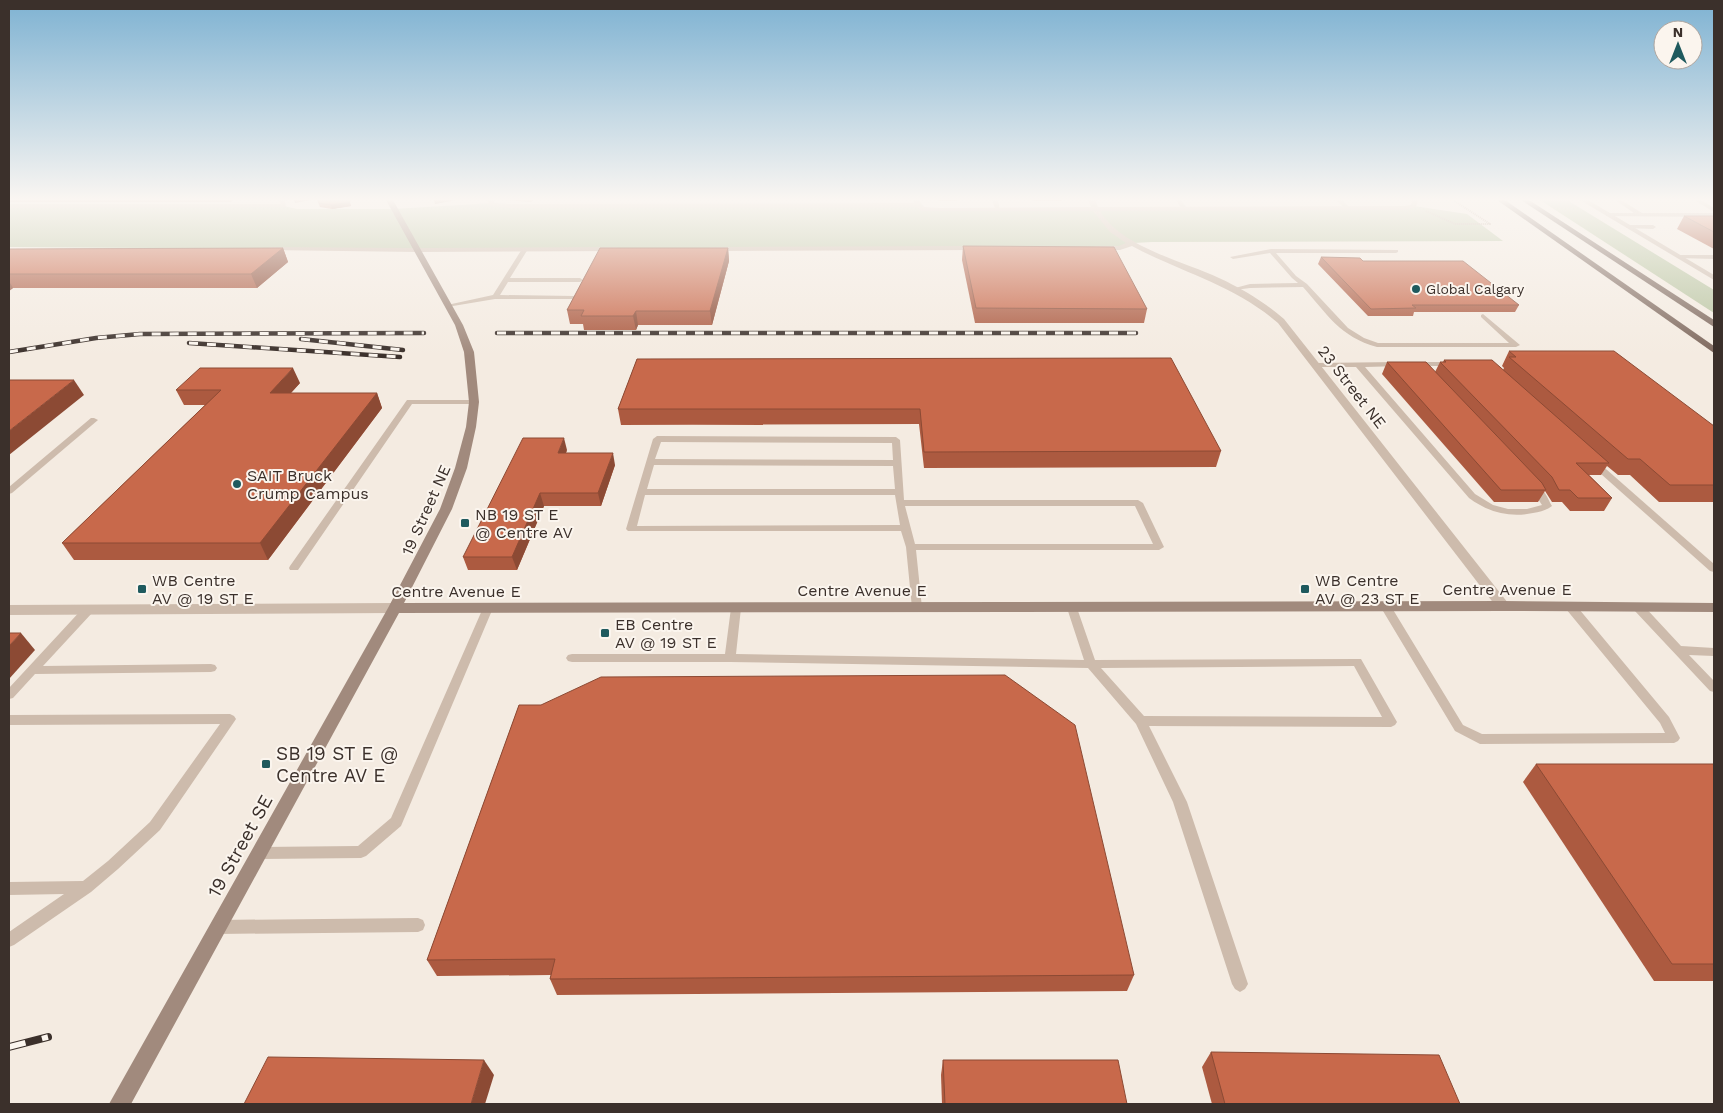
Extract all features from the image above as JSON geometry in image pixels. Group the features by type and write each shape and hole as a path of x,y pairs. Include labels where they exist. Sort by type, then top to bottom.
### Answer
{"main road":[{"path":"1574,252 1714,350"},
{"path":"1604,252 1714,324"}],"street":[{"name":"19 Street NE","path":"395,608 446,509 458,476 471,427 474,402 469,352 460,325 418,252"},
{"name":"23 Street NE","path":"1153,252 1236,289 1256,300 1281,321 1503,606"},
{"path":"1671,252 1714,278"},
{"name":"Centre Avenue E","path":"9,610 1385,606 1714,608"},
{"name":"19 Street SE","path":"120,1104 395,608"}],"lane":[{"path":"495,298 523,252"},
{"path":"1233,257 1265,252"},
{"path":"1272,252 1351,336 1377,345 1516,345 1483,316"},
{"path":"1680,257 1714,257"},
{"path":"506,280 580,280"},
{"path":"1236,289 1250,286 1305,285"},
{"path":"448,306 495,298 575,298"},
{"path":"1420,364 1426,372"},
{"path":"1316,365 1457,364"},
{"path":"1359,365 1472,496 1486,507 1509,513 1535,511 1547,506 1540,493 1527,479"},
{"path":"294,568 410,402 474,402"},
{"path":"9,491 94,420"},
{"path":"905,528 631,529 657,439 896,440 900,503 911,546 918,608"},
{"path":"1591,460 1714,569"},
{"path":"650,462 897,463"},
{"path":"642,492 899,492"},
{"path":"900,503 1138,503 1159,547 911,546"},
{"path":"1385,606 1459,728 1480,739 1674,738 1665,720 1570,606"},
{"path":"1638,607 1714,688"},
{"path":"261,852 361,852 396,822 488,608"},
{"path":"730,658 736,608"},
{"path":"1072,608 1091,664 1141,721 1180,802 1240,984"},
{"path":"9,695 88,610"},
{"path":"1678,650 1714,652"},
{"path":"572,658 730,658 1091,664 1357,662 1391,722 1141,721"},
{"path":"32,670 211,668"},
{"path":"9,720 230,719 155,826 86,887 9,940"},
{"path":"9,888 86,887"},
{"path":"218,927 418,925"}],"green space":[{"path":"1620,252 1652,252 1714,290 1714,313"}],"building":[{"path":"9,252 278,252 251,274 9,274"},
{"path":"598,252 727,252 710,311 636,311 633,316 581,316 584,310 567,310"},
{"path":"964,252 1117,252 1147,309 976,308"},
{"name":"Global Calgary","path":"1321,257 1360,258 1363,261 1463,261 1519,305 1412,305 1416,308 1371,309"},
{"path":"1509,351 1614,351 1714,426 1714,485 1670,485 1640,459 1628,459 1509,357 1516,357"},
{"path":"1171,358 1221,451 924,452 920,409 618,409 637,359"},
{"path":"1444,360 1492,360 1609,463 1576,463 1612,498 1578,498 1570,490 1559,490 1552,477 1440,362 1446,362"},
{"path":"1387,362 1426,362 1542,483 1546,490 1501,490"},
{"name":"SAIT Bruck Crump Campus","path":"200,368 293,368 270,393 377,393 260,543 62,543 221,390 176,390"},
{"path":"9,380 74,380 9,431"},
{"path":"523,438 564,438 558,453 613,453 598,493 540,493 512,557 463,557"},
{"path":"9,633 21,633 9,646"},
{"path":"1005,675 1075,725 1134,975 550,979 555,959 427,960 519,705 541,705 601,677"},
{"path":"1536,764 1714,764 1714,964 1672,964"},
{"path":"1211,1052 1439,1055 1460,1104 1225,1104"},
{"path":"268,1057 484,1060 471,1104 244,1104"},
{"path":"943,1060 1118,1060 1127,1104 945,1104"}],"railway":[{"path":"9,352 96,338 140,334 424,333"},
{"path":"497,333 1136,333"},
{"path":"301,339 403,350"},
{"path":"189,343 400,357"},
{"path":"9,1047 48,1037"}],"place":[{"name":"Global Calgary","path":"1416,289"},
{"name":"SAIT Bruck Crump Campus","path":"237,484"},
{"name":"NB 19 ST E @ Centre AV","path":"465,523"},
{"name":"WB Centre AV @ 19 ST E","path":"142,589"},
{"name":"WB Centre AV @ 23 ST E","path":"1305,589"},
{"name":"EB Centre AV @ 19 ST E","path":"605,633"},
{"name":"SB 19 ST E @ Centre AV E","path":"266,764"}]}
